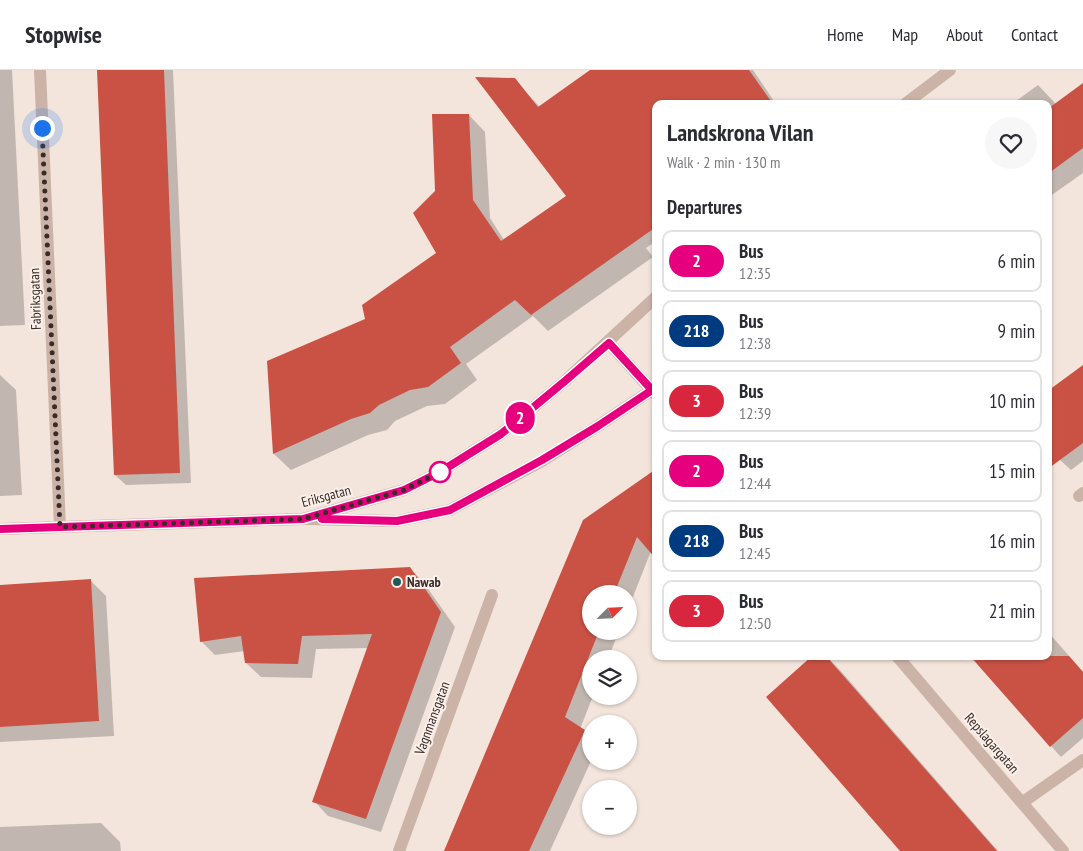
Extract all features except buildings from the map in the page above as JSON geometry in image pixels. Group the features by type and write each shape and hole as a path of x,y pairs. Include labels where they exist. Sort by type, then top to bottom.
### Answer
{"street":[{"name":"Fabriksgatan","path":"40,70 60,527"},
{"path":"910,100 950,70"},
{"name":"Eriksgatan","path":"0,529 303,519 404,490 440,472 501,434 609,343 652,301"},
{"path":"609,343 652,391"},
{"path":"303,519 397,521 450,510 542,460 652,394"},
{"name":"Vagnmansgatan","path":"399,851 492,596"},
{"name":"Repslagargatan","path":"900,660 1063,851"},
{"path":"1023,802 1083,760"}],"bus line":[{"name":"2","path":"0,529 303,519 404,490 440,472 501,434 609,343 652,390 542,460 450,510 397,521 322,519"}],"place":[{"name":"Nawab","path":"397,582"}],"route":[{"path":"42,128 60,527 303,519 404,490 440,472"}]}
